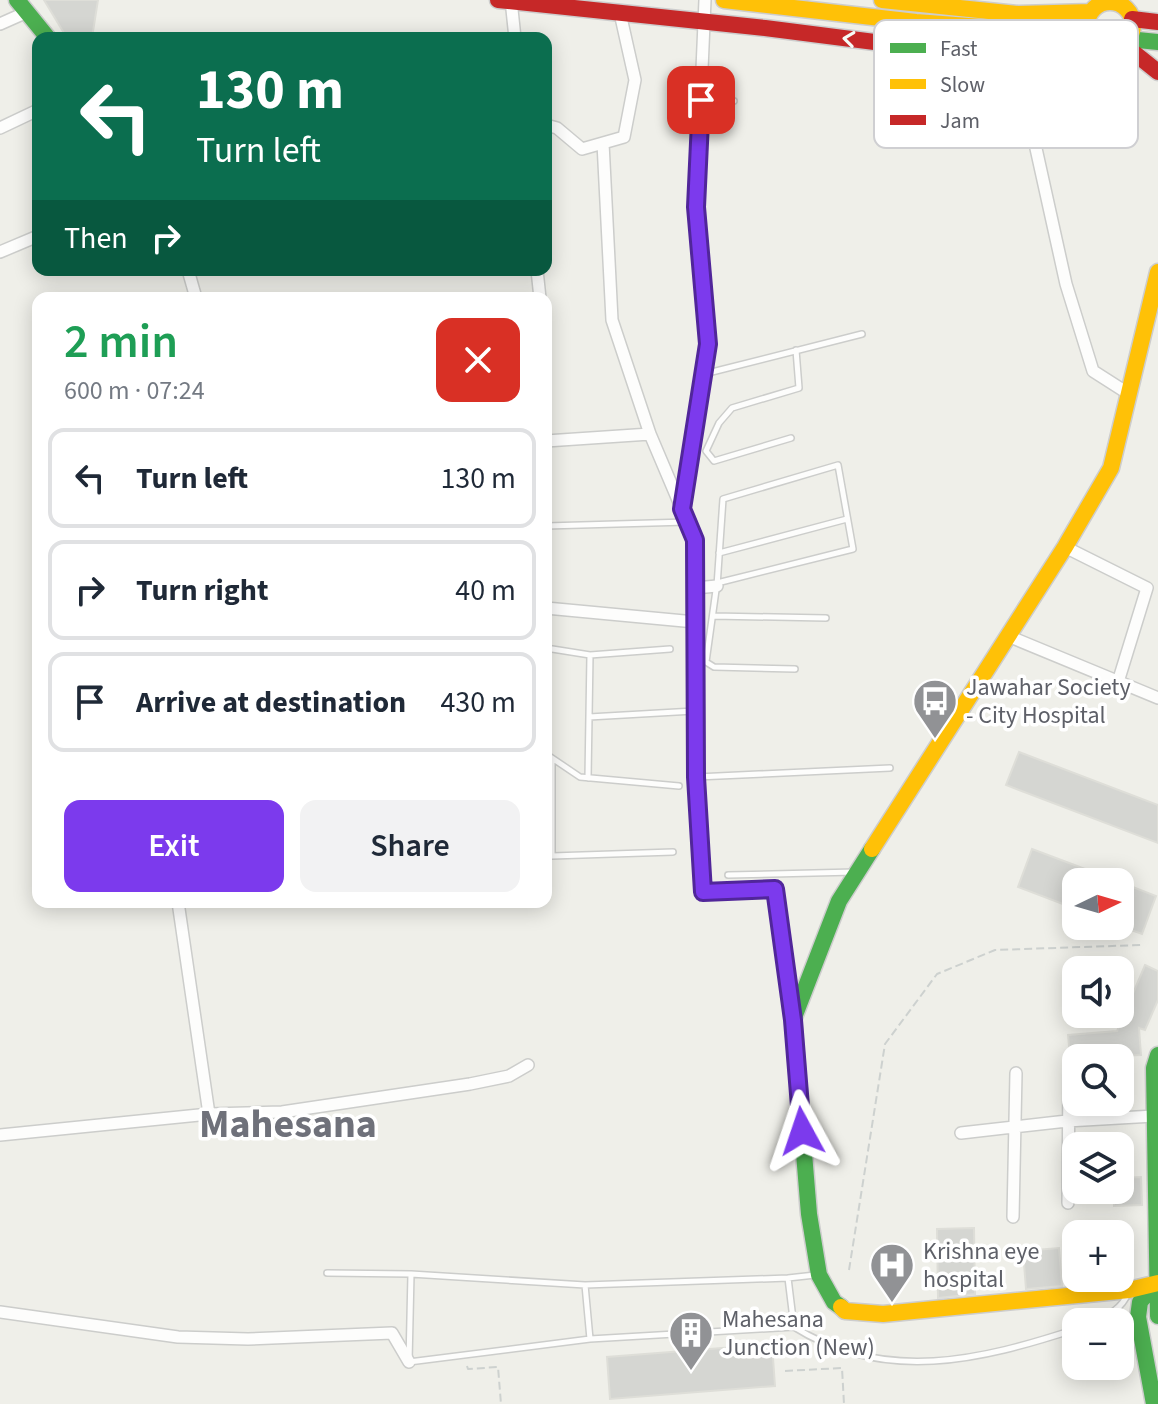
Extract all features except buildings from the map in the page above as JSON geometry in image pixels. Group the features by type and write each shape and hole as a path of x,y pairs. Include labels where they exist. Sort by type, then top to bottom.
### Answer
{"main road":[{"path":"507,0 874,42"},
{"path":"724,0 899,20"},
{"path":"882,0 963,4 1018,14 1115,2 1158,22"},
{"path":"1018,14 1050,0"},
{"path":"22,6 43,32"},
{"path":"1138,41 1158,42"},
{"path":"1138,53 1158,72"},
{"path":"1108,1292 863,1315 845,1311 834,1302 819,1275 809,1214 793,1020 839,901 1065,547 1111,468 1129,394 1152,325 1158,272"},
{"path":"1158,1055 1154,1068 1158,1316"},
{"path":"1134,1289 1157,1284"},
{"path":"1154,1404 1138,1317 1140,1302 1157,1284"}],"street":[{"path":"507,0 514,32"},
{"path":"682,509 708,344 696,207 705,0"},
{"path":"0,24 22,6"},
{"path":"552,127 582,149 624,137 635,80 620,13"},
{"path":"0,128 32,113"},
{"path":"603,143 612,320 650,434 695,540 696,777 703,892 775,889 793,1020"},
{"path":"1036,148 1066,284 1093,371 1129,394"},
{"path":"0,252 32,239"},
{"path":"552,441 650,434"},
{"path":"1065,547 1147,588 1118,682"},
{"path":"695,588 717,586"},
{"path":"552,609 695,622"},
{"path":"1008,636 1158,698"},
{"path":"179,908 209,1114"},
{"path":"0,1135 209,1114 282,1112 470,1084 509,1076 528,1065"},
{"path":"1013,1217 1016,1073"},
{"path":"1067,1116 1067,1132"},
{"path":"961,1133 1067,1121 1154,1116"},
{"path":"0,1312 178,1337 248,1339 392,1333 409,1362"}],"lane":[{"path":"701,100 734,101"},
{"path":"703,374 862,334"},
{"path":"791,438 714,461 706,451 719,423 732,408 799,388 796,350"},
{"path":"717,586 717,583 853,549 838,465 723,499 719,553 717,586 706,662 714,667 795,669"},
{"path":"719,553 847,519"},
{"path":"552,526 688,522"},
{"path":"713,616 826,618"},
{"path":"552,649 590,655 670,649"},
{"path":"588,778 590,655"},
{"path":"589,717 695,711"},
{"path":"552,758 580,777 679,786"},
{"path":"696,777 890,768"},
{"path":"552,856 673,852"},
{"path":"728,875 857,872"},
{"path":"327,1273 411,1274 585,1285 819,1275"},
{"path":"411,1274 409,1362 590,1339 794,1327 821,1344 870,1358 913,1363 973,1357 1062,1334"},
{"path":"788,1278 794,1327"},
{"path":"585,1285 590,1339"}],"path":[{"path":"849,1270 885,1044 937,974 995,950 1141,945"},
{"path":"468,1369 498,1367 501,1404"},
{"path":"785,1371 842,1368 844,1404"}],"traffic: fast":[{"path":"17,0 43,32"},
{"path":"1138,40 1158,42"},
{"path":"841,1307 834,1302 819,1275 809,1214 793,1020 839,901 872,849"},
{"path":"1158,1055 1154,1068 1158,1316"},
{"path":"1154,1404 1138,1317 1140,1302 1155,1284"}],"traffic: slow":[{"path":"724,0 899,20"},
{"path":"882,0 1018,14 1091,12"},
{"path":"1088,20 1094,9 1110,2 1126,9 1132,20"},
{"path":"872,849 1065,547 1111,468 1158,272"},
{"path":"841,1307 845,1311 883,1314 1129,1290 1158,1283"}],"traffic: jam":[{"path":"498,0 874,42"},
{"path":"1132,19 1158,22"},
{"path":"1138,56 1158,72"}],"place":[{"name":"Jawahar Society - City Hospital","path":"935,740"},
{"name":"Krishna eye hospital","path":"892,1304"},
{"name":"Mahesana Junction (New)","path":"691,1372"}],"district":[{"name":"Mahesana","path":"288,1123"}],"route":[{"path":"701,100 696,207 708,344 682,509 695,540 696,777 703,892 775,889 793,1020 802,1131"}]}
